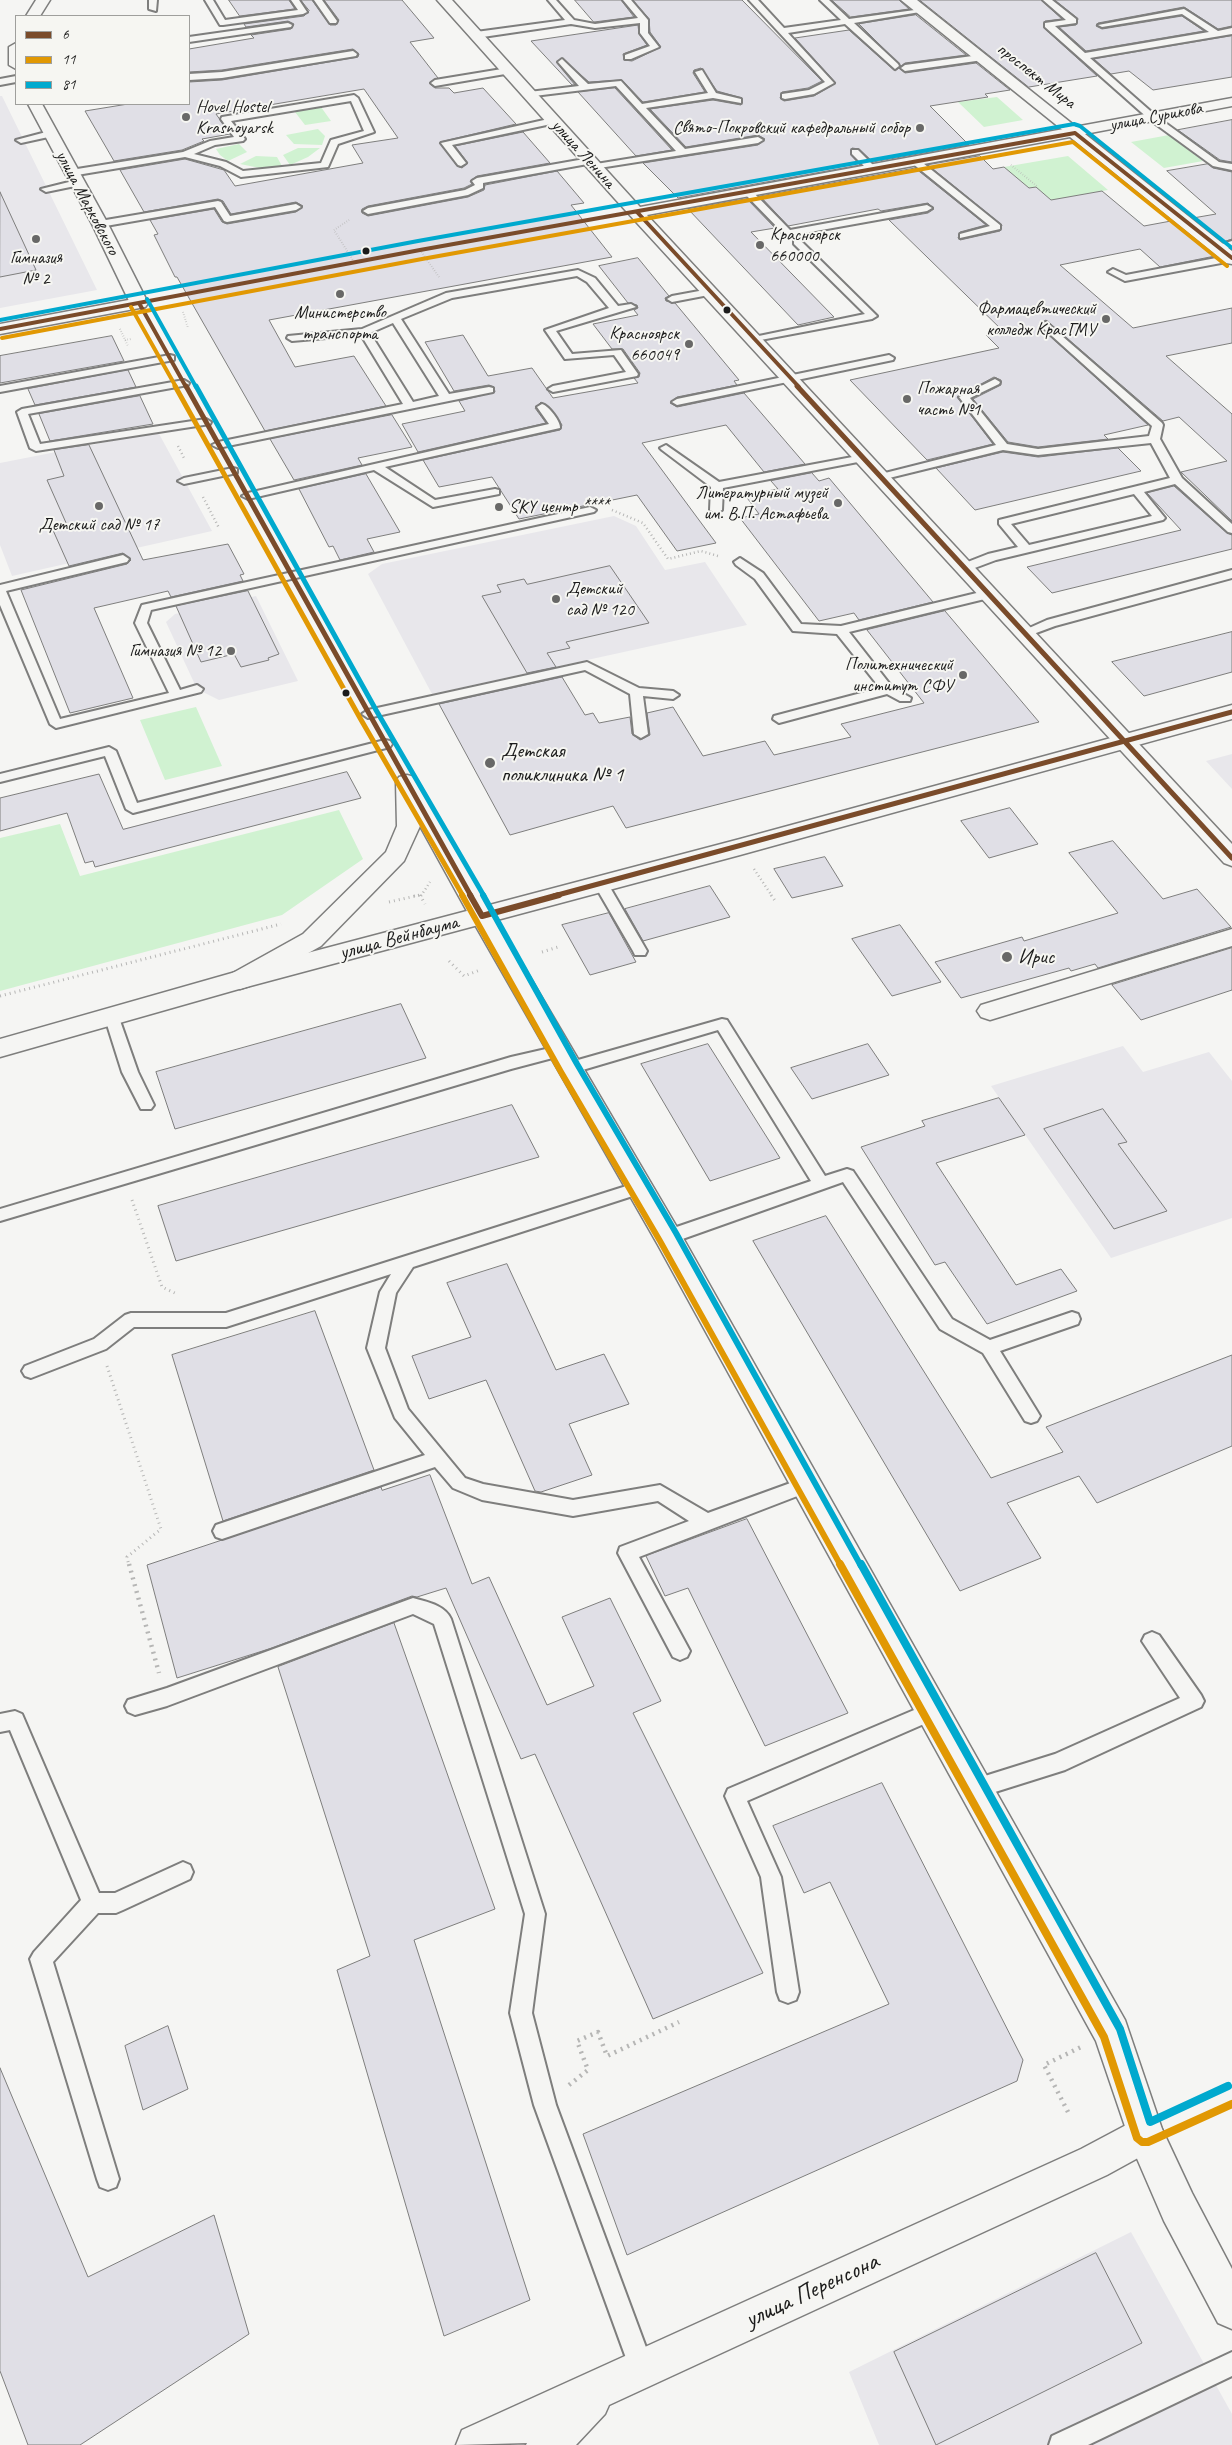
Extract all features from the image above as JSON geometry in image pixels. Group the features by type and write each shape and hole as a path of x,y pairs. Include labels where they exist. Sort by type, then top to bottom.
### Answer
{"main road":[{"path":"33,15 43,0"},
{"name":"улица Ленина","path":"444,0 754,340 1232,858"},
{"name":"проспект Мира","path":"908,0 1075,133 1225,245 1232,258"},
{"name":"улица Сурикова","path":"637,212 1075,133 1232,102"},
{"name":"улица Марковского","path":"0,329 139,303 100,224 36,105"},
{"name":"улица Вейнбаума","path":"0,1048 239,980 740,847 1232,712"},
{"path":"239,980 312,940 396,856 409,826 407,782 482,916 510,960 564,1059 668,1237 1112,2033 1145,2134 1178,2207 1232,2309"},
{"path":"990,1011 1232,938"},
{"name":"улица Перенсона","path":"477,2445 1094,2162 1145,2134"},
{"path":"547,2445 606,2385"}],"lane":[{"path":"209,0 223,23 303,12 295,0"},
{"path":"318,0 333,21"},
{"path":"552,0 571,22"},
{"path":"627,0 644,20 644,33 655,47 628,57"},
{"path":"753,0 830,83 811,92 784,96"},
{"path":"824,0 895,66"},
{"path":"1047,0 1072,21 1048,25 1153,118 1216,164 1232,167"},
{"path":"1102,25 1180,8 1215,33"},
{"path":"782,31 922,11"},
{"path":"476,35 571,22 595,26 644,20"},
{"path":"190,40 292,24"},
{"path":"1084,56 1232,31"},
{"path":"190,77 222,75 354,54"},
{"path":"906,68 980,58"},
{"path":"562,62 586,88"},
{"path":"435,83 508,71"},
{"path":"699,72 713,95"},
{"path":"0,82 15,79"},
{"path":"529,95 618,83 638,107 682,152"},
{"path":"638,107 713,95 738,101"},
{"path":"46,189 74,178 185,154 213,144 240,139 225,119 354,98 369,132 334,142 325,165 241,174 223,164 185,154"},
{"path":"461,163 446,143 554,121"},
{"path":"21,140 50,134"},
{"path":"368,211 468,192 480,186 477,182 758,140"},
{"path":"855,152 872,169"},
{"path":"915,161 996,227 963,236"},
{"path":"747,192 788,233 927,208"},
{"path":"100,224 218,204 227,219 296,206"},
{"path":"754,340 872,316 797,242"},
{"path":"1113,272 1124,278 1232,258"},
{"path":"292,338 364,332 450,295 578,273 591,280 615,309"},
{"path":"672,299 710,292"},
{"path":"553,389 633,374 617,352 569,357 550,330 615,309 631,307"},
{"path":"395,318 446,398"},
{"path":"1046,325 1158,425 1154,439 1177,480 1232,530"},
{"path":"364,332 410,406"},
{"path":"0,389 170,358"},
{"path":"677,402 889,358"},
{"path":"995,382 964,397 1003,447"},
{"path":"184,383 22,412 36,448 206,422"},
{"path":"218,445 489,390"},
{"path":"248,496 556,426 542,407"},
{"path":"881,477 1003,447 1038,452 1154,439"},
{"path":"666,448 717,486 863,458"},
{"path":"376,466 433,504 495,492"},
{"path":"184,482 233,471"},
{"path":"1026,548 1003,522 1177,480"},
{"path":"716,510 717,486"},
{"path":"964,568 992,557 1026,548 1159,518 1137,490"},
{"path":"176,694 141,623 146,608 519,530 590,510"},
{"path":"123,559 0,590 56,724 198,689"},
{"path":"740,562 759,576 797,628 841,630 988,594"},
{"path":"1024,633 1051,623 1232,574"},
{"path":"841,630 888,690 905,698"},
{"path":"368,714 587,666 636,692 674,695"},
{"path":"779,719 888,690"},
{"path":"636,692 641,734"},
{"path":"0,778 109,751 132,809 385,744"},
{"path":"601,884 640,950"},
{"path":"111,1015 130,1072 146,1105"},
{"path":"0,1215 511,1063 564,1059 722,1024 821,1184"},
{"path":"668,1237 847,1175 946,1324 989,1348 1031,1416"},
{"path":"31,1371 100,1344 131,1320 226,1320 639,1188"},
{"path":"407,1262 388,1292 376,1348 401,1413 459,1483 482,1492 573,1508 660,1493 706,1522"},
{"path":"989,1348 1072,1319"},
{"path":"222,1531 439,1458"},
{"path":"680,1651 627,1553 807,1485"},
{"path":"135,1706 167,1697 413,1606 434,1613 442,1619 534,1914 521,2013 545,2105 642,2369"},
{"path":"976,1788 1058,1763 1194,1701 1152,1641"},
{"path":"788,1992 771,1878 734,1796 934,1711"},
{"path":"0,1723 15,1720 93,1903"},
{"path":"108,2179 41,1959 93,1903 116,1903 183,1872"},
{"path":"1061,2445 1232,2364"}],"path":[{"path":"1009,163 1038,187"},
{"path":"354,262 334,230 337,226 368,211"},
{"path":"420,250 450,295"},
{"path":"183,312 188,328"},
{"path":"124,340 130,339"},
{"path":"610,509 643,523 668,558 701,551 740,562"},
{"path":"740,847 776,902"},
{"path":"381,904 420,895 430,882"},
{"path":"420,895 426,907"},
{"path":"0,996 286,923"},
{"path":"542,952 558,947"},
{"path":"449,961 464,976 487,967"},
{"path":"125,1178 162,1287 178,1295"},
{"path":"100,1344 161,1529 127,1557 160,1675"},
{"path":"588,2070 577,2041 598,2032 607,2056 679,2022"},
{"path":"1068,2112 1044,2065 1088,2044"}],"shaded area":[{"name":"Гимназия № 2","path":"0,96 2,96 97,290 0,308"},
{"name":"Детский сад № 17","path":"158,432 212,531 12,576 0,545 0,463"},
{"name":"Детский сад № 120","path":"614,516 636,526 665,570 705,562 747,625 432,694 368,574 382,564"},
{"name":"Гимназия № 12","path":"256,596 298,681 219,700 197,689 166,622 175,614"},
{"path":"1232,754 1232,789 1206,761"},
{"path":"1123,1046 1143,1072 1209,1052 1232,1081 1232,1218 1111,1258 991,1086"},
{"path":"1131,2232 1232,2414 1232,2445 879,2445 849,2372"}],"green space":[{"path":"997,97 1023,120 984,127 958,102"},
{"path":"321,107 331,121 305,125 295,112"},
{"path":"318,129 325,136 322,145 294,144 286,135"},
{"path":"1169,135 1203,161 1164,168 1131,142"},
{"path":"239,144 247,152 228,161 216,149"},
{"path":"298,148 320,148 308,157 290,165 283,155"},
{"path":"256,156 277,157 282,166 260,168 240,164"},
{"path":"1068,156 1108,190 1043,202 1004,167"},
{"path":"196,707 222,766 165,780 140,720"},
{"path":"339,810 363,859 282,915 0,991 0,838 60,824 80,876"}],"building":[{"path":"229,0 289,0 295,9 240,16"},
{"path":"301,0 312,0 330,25 336,25 339,20 324,0 402,0 434,38 410,42 438,78 430,82 430,84 435,88 449,88 454,93 483,88 516,124 440,142 457,166 462,168 468,163 455,146 523,132 550,163 477,176 470,181 472,184 464,188 368,206 362,209 362,213 368,216 468,197 484,190 485,185 557,171 584,203 571,205 612,257 269,320 295,367 354,356 386,406 265,431 177,277 175,277 154,235 158,234 150,220 214,209 222,222 227,224 296,212 303,206 296,202 231,214 223,201 218,199 144,212 120,170 185,159 224,170 235,186 363,163 352,145 398,138 364,89 216,114 230,134 202,139 204,141 182,150 114,161 85,111 122,105 190,105 190,82 222,80 358,57 359,54 353,49 222,70 190,72 190,49 254,38 251,35 291,29 294,24 288,21 246,27 244,24 304,16 309,11"},
{"path":"575,0 621,0 634,17 594,22"},
{"path":"633,0 742,0 822,81 808,88 782,92 780,98 784,101 814,96 836,83 795,38 849,30 895,71 899,68 905,73 976,63 1010,90 985,94 988,97 930,106 969,145 873,162 859,149 852,148 851,155 860,165 678,198 643,163 758,145 765,139 758,135 686,147 650,109 713,100 741,105 742,98 717,91 701,68 694,70 693,73 705,92 643,102 622,80 589,82 561,58 557,63 575,85 572,85 531,41 638,25 639,34 647,45 623,54 624,60 632,61 661,47 650,32 649,19"},
{"path":"832,0 899,0 909,9 851,17"},
{"path":"920,0 1041,0 1062,19 1045,21 1044,28 1097,76 1029,87"},
{"path":"1055,0 1232,0 1232,26 1218,29 1184,7 1098,23 1096,26 1102,29 1182,16 1204,31 1086,51 1059,27 1076,25 1078,19"},
{"path":"916,15 966,55 905,63 901,66 859,24"},
{"path":"1232,36 1232,77 1153,90 1129,71 1111,74 1094,59"},
{"path":"615,88 672,150 636,156 578,92"},
{"path":"1232,120 1232,162 1220,160 1178,130"},
{"path":"980,156 993,169 1004,167 1029,188 1036,187 1051,200 1102,191 1144,226 1171,221 1215,256 1160,267 1140,249 1060,265 1133,328 1232,308 1232,343 1166,356 1232,414 1232,521 1181,472 1227,461 1179,417 1163,421 1046,320 1039,324 1041,328 1148,425 1104,435 1108,439 1038,447 1008,442 973,399 1001,385 1001,380 994,377 957,397 993,444 927,460 850,380 999,348 986,335 1004,332 889,220 928,213 934,209 928,203 881,211 878,209 788,226 760,196 915,168 986,225 960,232 958,238 960,240 1000,231 1002,225 928,165"},
{"path":"1208,164 1213,168 1232,172 1232,239 1223,242 1193,218 1216,214 1167,171"},
{"path":"0,192 36,270 0,277"},
{"path":"747,199 775,228 751,232 834,317 798,325 688,209"},
{"path":"638,258 669,296 665,298 666,301 675,303 739,380 734,381 737,385 677,397 670,403 677,407 744,393 805,464 764,472 726,425 642,443 716,543 677,551 637,495 519,519 492,477 439,487 423,460 560,430 562,425 552,410 541,402 535,408 546,423 418,452 402,424 465,411 459,401 495,392 494,387 489,385 454,391 425,342 463,335 488,376 532,368 553,398 638,383 634,378 639,377 640,373 623,349 612,349 593,324 638,315 634,310 638,308 637,305 628,303 599,266"},
{"path":"112,336 124,361 0,383 0,356"},
{"path":"128,370 136,387 35,405 28,389"},
{"path":"140,396 153,424 50,441 39,414"},
{"path":"392,415 412,447 358,458 362,465 294,480 270,439"},
{"path":"89,445 143,560 228,544 244,574 240,575 243,581 171,597 168,591 94,608 133,698 70,713 21,590 127,564 131,560 123,553 69,566 52,528 67,525 47,480 64,476 54,450"},
{"path":"1118,448 1141,471 975,510 936,468 1003,452 1038,457"},
{"path":"812,473 819,481 829,478 933,602 859,620 854,613 819,621 740,518 759,514 745,495 778,489 771,481"},
{"path":"366,474 400,532 367,539 374,552 340,560 333,546 329,547 299,489"},
{"path":"1174,486 1227,533 1232,535 1232,549 1052,593 1027,567 1181,530 1147,493"},
{"path":"610,566 649,623 566,642 570,648 547,653 556,667 527,673 482,596 501,592 497,585 524,579 527,584"},
{"path":"248,591 279,654 268,658 269,660 241,667 234,654 201,662 176,606"},
{"path":"945,611 1039,722 626,828 613,806 510,835 439,704 562,677 585,715 593,713 599,723 630,717 632,734 640,740 650,735 647,713 673,707 703,756 765,741 774,755 851,737 841,724 924,703 867,630"},
{"path":"1232,632 1232,672 1144,696 1112,662"},
{"path":"347,772 361,798 95,867 93,861 85,863 67,813 0,831 0,798 99,774 123,829"},
{"path":"1010,808 1038,844 989,858 961,821"},
{"path":"1113,841 1163,899 1197,889 1231,927 1098,968 1095,964 1071,971 1069,968 961,998 935,962 1022,937 1024,941 1118,913 1069,853"},
{"path":"825,857 843,886 792,898 774,869"},
{"path":"710,886 730,917 643,941 625,909"},
{"path":"609,913 636,962 590,975 562,925"},
{"path":"900,925 941,982 892,996 852,939"},
{"path":"1232,948 1232,990 1141,1020 1112,985"},
{"path":"401,1004 426,1058 175,1129 156,1072"},
{"path":"708,1044 780,1158 710,1181 641,1064"},
{"path":"868,1044 889,1075 812,1099 791,1068"},
{"path":"999,1098 1025,1135 936,1163 1016,1285 1061,1269 1077,1291 987,1324 945,1262 935,1265 861,1147 925,1126 922,1121"},
{"path":"512,1105 539,1157 176,1261 158,1206"},
{"path":"1103,1109 1127,1142 1118,1144 1167,1211 1114,1229 1044,1129"},
{"path":"826,1216 991,1478 1063,1452 1046,1427 1232,1355 1232,1446 1097,1503 1079,1476 1007,1503 1041,1558 960,1591 753,1241"},
{"path":"507,1264 556,1370 604,1354 629,1404 569,1424 592,1475 541,1492 535,1491 486,1380 429,1399 412,1356 471,1337 447,1283"},
{"path":"315,1311 374,1470 223,1521 172,1355"},
{"path":"430,1475 472,1584 489,1577 547,1705 594,1686 562,1617 610,1598 661,1701 633,1713 763,1973 653,2019 535,1754 521,1759 446,1588 417,1597 412,1596 272,1648 177,1678 147,1565 381,1487 382,1490"},
{"path":"747,1519 848,1713 765,1746 688,1588 665,1596 646,1556"},
{"path":"394,1623 495,1909 414,1940 530,2300 444,2336 337,1970 370,1956 278,1667"},
{"path":"882,1783 1023,2060 1017,2081 627,2255 583,2134 889,2004 830,1882 804,1893 773,1826"},
{"path":"168,2026 188,2089 143,2110 125,2046"},
{"path":"0,2068 88,2277 214,2215 249,2334 80,2445 28,2445 0,2371"},
{"path":"1096,2253 1142,2343 936,2445 894,2352"}],"transit line":[{"name":"81","path":"0,320 418,241 1074,124 1080,126 1232,248"},
{"name":"6","path":"1075,133 1232,258"},
{"name":"6","path":"0,329 420,250 1075,133"},
{"name":"11","path":"2,338 422,259 1073,142 1227,266"},
{"name":"6","path":"637,212 1232,858"},
{"name":"81","path":"147,299 376,710 518,956 577,1064 676,1233 1120,2029 1150,2122 1228,2086"},
{"name":"6","path":"139,303 482,916 1232,712"},
{"name":"11","path":"131,307 360,718 502,964 561,1072 660,1241 1104,2037 1137,2138 1142,2142 1148,2142 1232,2104"}],"place":[{"name":"Hovel Hostel Krasnoyarsk","path":"186,117"},
{"name":"Свято-Покровский кафедральный собор","path":"920,128"},
{"name":"Гимназия № 2","path":"36,239"},
{"name":"Красноярск 660000","path":"760,245"},
{"name":"Министерство транспорта","path":"340,294"},
{"name":"Фармацевтический колледж КрасГМУ","path":"1106,319"},
{"name":"Красноярск 660049","path":"689,344"},
{"name":"Пожарная часть №1","path":"907,399"},
{"name":"Литературный музей им. В.П. Астафьева","path":"838,503"},
{"name":"Детский сад № 17","path":"99,506"},
{"name":"SKY центр ****","path":"499,507"},
{"name":"Детский сад № 120","path":"556,599"},
{"name":"Гимназия № 12","path":"231,651"},
{"name":"Политехнический институт СФУ","path":"963,675"},
{"name":"Детская поликлиника № 1","path":"490,763"},
{"name":"Ирис","path":"1007,957"}]}
